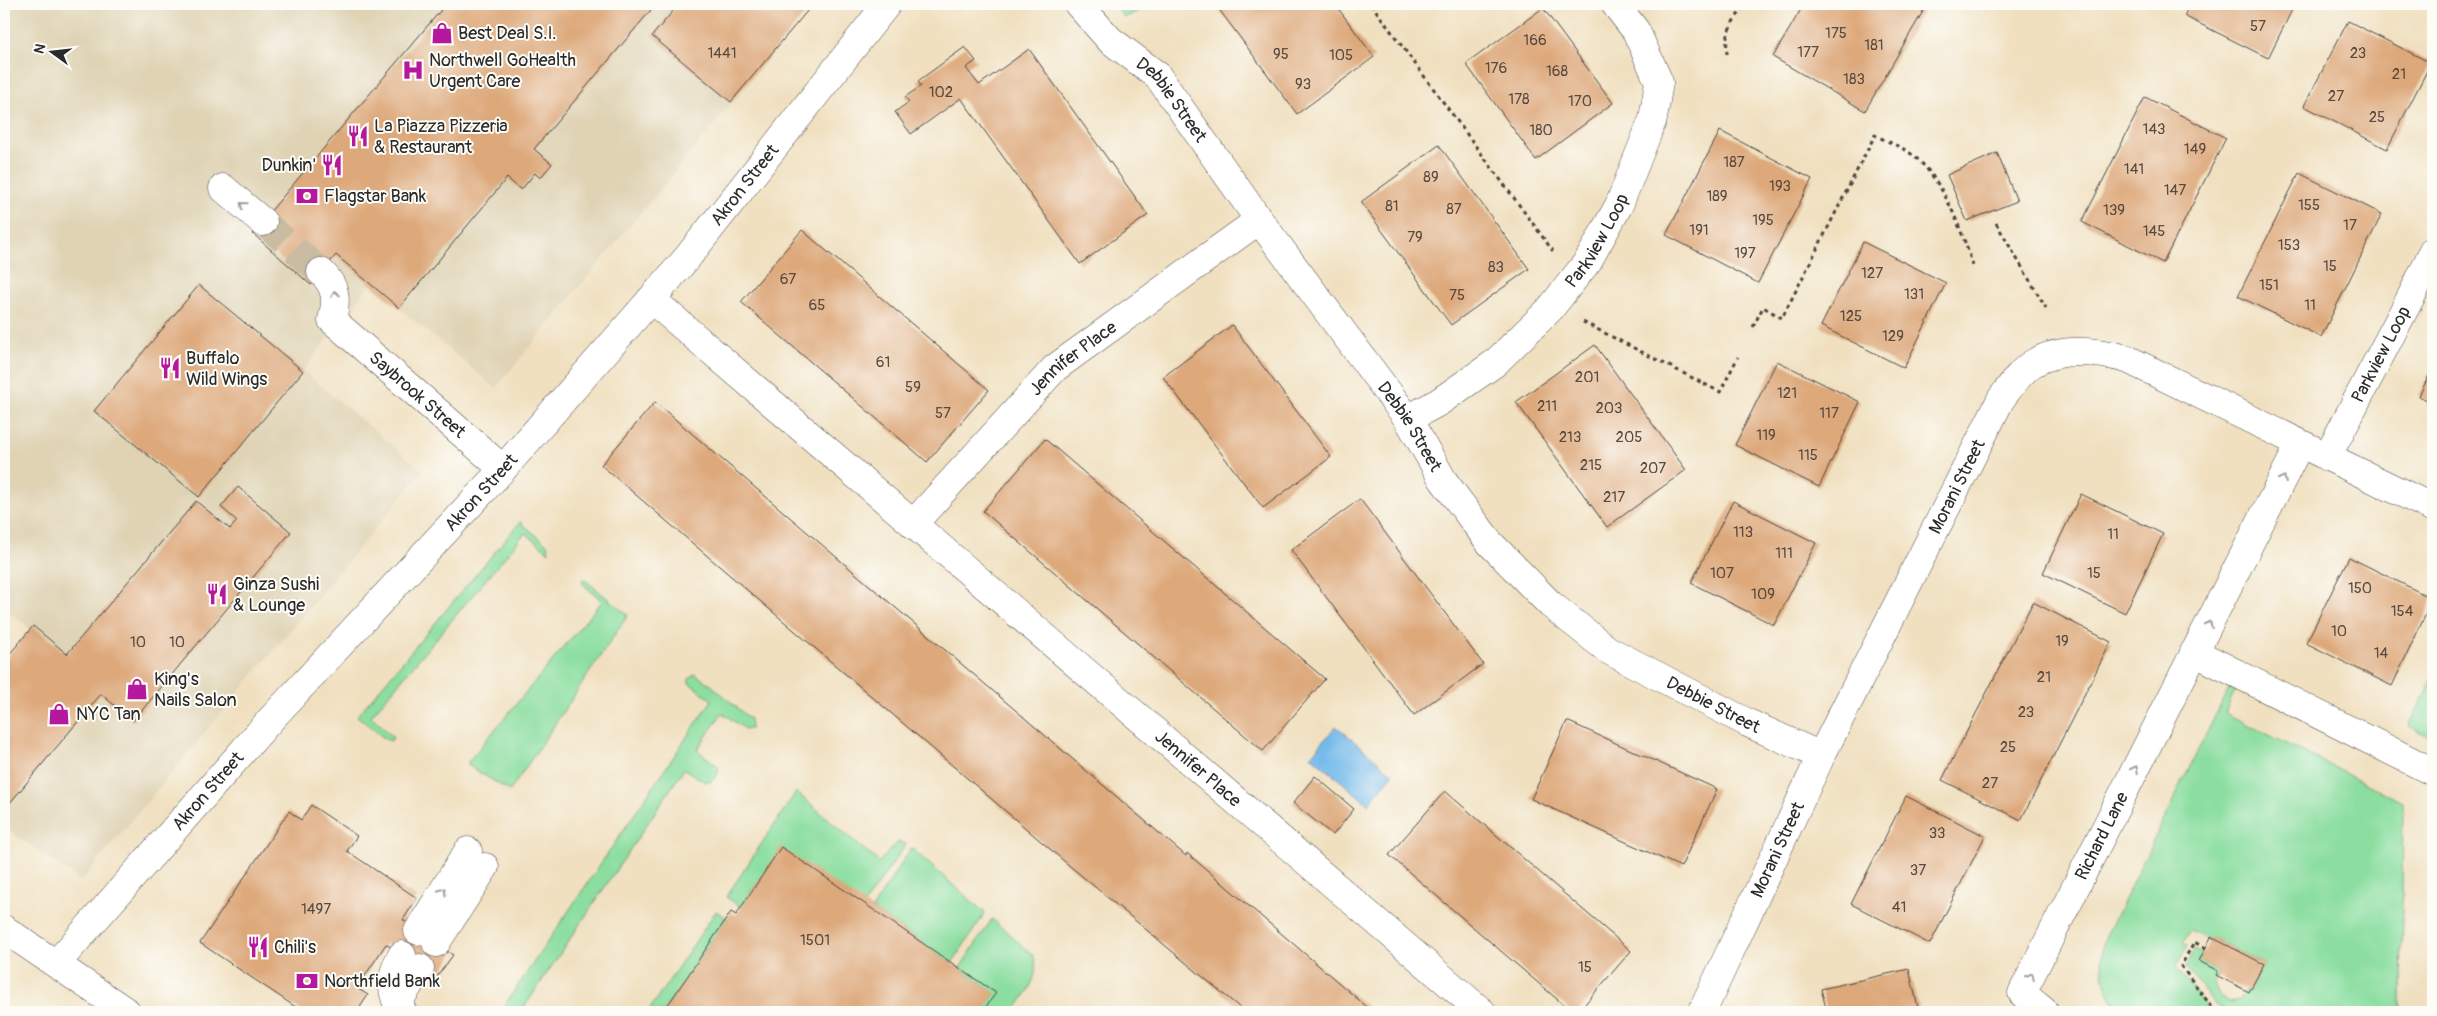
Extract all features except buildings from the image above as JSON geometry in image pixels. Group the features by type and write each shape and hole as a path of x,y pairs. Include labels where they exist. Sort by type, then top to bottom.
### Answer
{"street":[{"name":"Akron Street","path":"56,964 283,706 503,469 651,299 686,258 887,4"},
{"name":"Debbie Street","path":"1078,4 1110,40 1157,75 1259,220 1408,419 1443,480 1490,543 1550,604 1608,650 1748,723 1822,756"},
{"name":"Parkview Loop","path":"1408,419 1439,402 1495,363 1550,309 1588,261 1619,206 1653,119 1659,82 1636,31 1615,4"},
{"path":"223,188 263,222"},
{"name":"Jennifer Place","path":"914,524 1055,368 1259,220"},
{"name":"Parkview Loop","path":"2327,457 2414,293 2433,251"},
{"name":"Saybrook Street","path":"321,272 331,281 335,290 336,303 332,320 503,469"},
{"name":"Jennifer Place","path":"651,299 1482,1012"},
{"name":"Morani Street","path":"1702,1012 1822,756 2001,399 2032,364 2056,355 2082,351 2104,353 2128,359 2433,508"},
{"name":"Richard Lane","path":"2045,1012 2022,993 2300,444"},
{"path":"2194,652 2433,772"},
{"path":"427,937 477,859"},
{"path":"4,929 127,1012"},
{"path":"400,1008 411,961"}],"path":[{"path":"1371,4 1555,254"},
{"path":"1727,54 1726,40 1729,27 1747,4"},
{"path":"1753,327 1763,308 1782,318 1875,135 1910,153 1924,168 1951,209 1962,231 1973,266"},
{"path":"1996,223 2046,308"},
{"path":"1578,319 1720,392 1738,358"},
{"path":"2206,948 2194,942 2181,966 2218,1012"}],"shaded area":[{"path":"4,4 813,4 496,388 370,284 303,371 423,471 81,881 4,827 4,661 30,629 4,607"}],"green space":[{"path":"1113,4 1153,4 1124,18"},
{"path":"520,522 548,545 549,552 525,533 371,716 393,737 391,741 385,739 357,716"},
{"path":"585,580 628,615 510,791 469,766 468,762 602,601 583,584 582,581"},
{"path":"695,674 711,685 750,719 751,729 745,729 722,713 697,750 718,766 716,777 711,782 705,782 684,769 521,1012 500,1012 712,700 689,683 689,679"},
{"path":"2433,678 2433,738 2409,726"},
{"path":"2232,682 2235,690 2225,713 2403,802 2401,1012 2222,1012 2223,1010 2216,1007 2186,967 2194,950 2202,954 2199,961 2218,971 2214,983 2219,995 2228,1002 2239,1000 2246,990 2249,992 2264,964 2211,937 2210,940 2190,931 2183,944 2187,946 2176,967 2210,1012 2122,1012 2110,996 2106,987 2103,969 2104,940"},
{"path":"796,792 879,862 898,842 906,844 864,904 781,848 741,907 726,897"},
{"path":"911,848 985,913 952,963 872,909"},
{"path":"716,911 727,918 663,1012 648,1012"},
{"path":"992,919 1033,955 1035,963 1034,978 1031,985 1014,1012 982,1012 995,993 960,968"}],"water":[{"path":"1336,726 1393,774 1368,804 1311,756"}],"tunnel":[{"path":"263,222 321,272"}],"place":[{"name":"Best Deal S.I.","path":"442,33"},
{"name":"Northwell GoHealth Urgent Care","path":"413,70"},
{"name":"La Piazza Pizzeria & Restaurant","path":"358,136"},
{"name":"Dunkin'","path":"332,165"},
{"name":"Flagstar Bank","path":"307,196"},
{"name":"Buffalo Wild Wings","path":"170,368"},
{"name":"Ginza Sushi & Lounge","path":"217,594"},
{"name":"King's Nails Salon","path":"137,689"},
{"name":"NYC Tan","path":"59,714"},
{"name":"Chili's","path":"258,947"},
{"name":"Northfield Bank","path":"307,981"}]}
